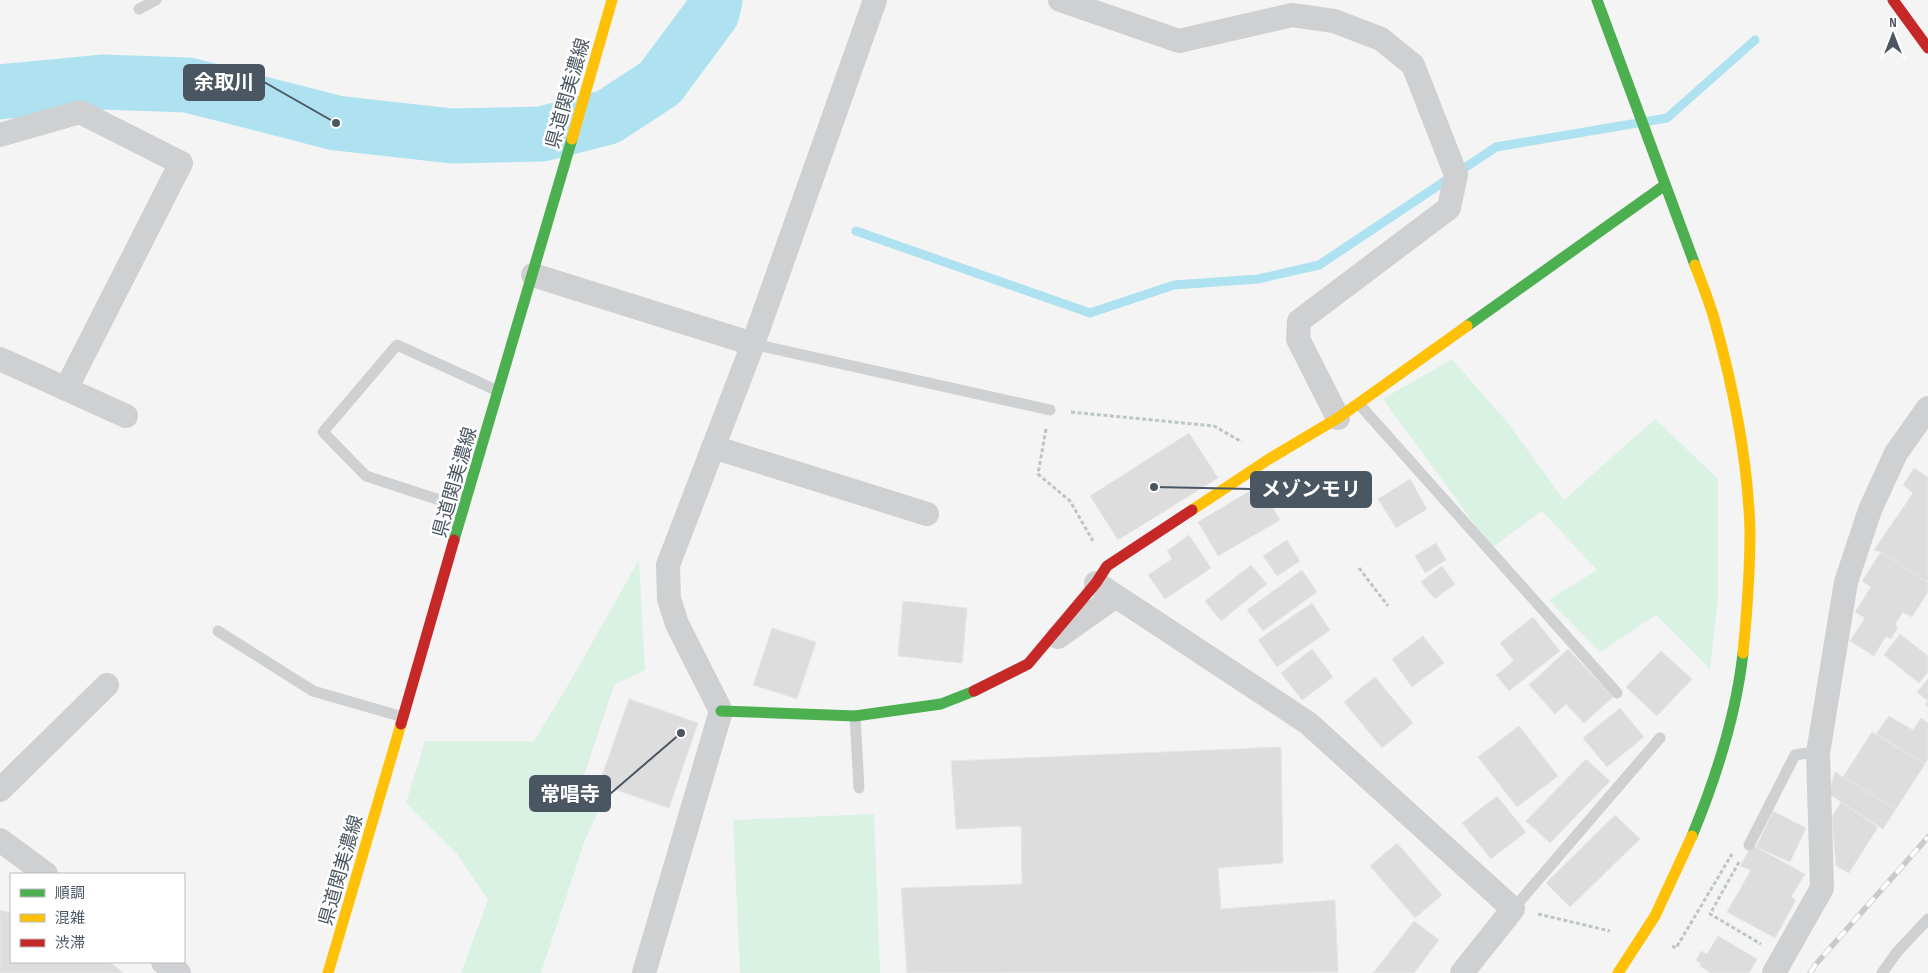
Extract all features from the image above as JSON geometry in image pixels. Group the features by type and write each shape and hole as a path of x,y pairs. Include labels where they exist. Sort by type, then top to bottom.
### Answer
{"street":[{"name":"県道関美濃線","path":"328,973 612,0"},
{"path":"644,973 721,711 677,624 669,599 668,565 753,344 875,0"},
{"path":"1060,0 1179,41 1292,14 1334,21 1381,40 1413,65 1452,165 1449,208 1299,321 1298,339 1338,418"},
{"path":"1597,0 1715,320 1724,350 1746,467 1750,510 1751,556 1746,636 1738,690 1712,788 1691,840 1655,915 1618,973"},
{"path":"1893,0 1928,48"},
{"path":"0,135 80,112 181,162 66,389"},
{"path":"721,711 855,716 941,704 983,688 1028,664 1101,574 1269,459 1359,404 1665,185"},
{"path":"533,275 753,344"},
{"path":"0,359 126,416"},
{"path":"1778,965 1822,888 1819,751 1846,582 1870,510 1896,453 1928,408"},
{"path":"713,447 927,514"},
{"path":"1101,574 1116,596 1308,724 1513,909 1462,973"},
{"path":"1040,649 1116,596"},
{"path":"0,790 106,685"},
{"path":"0,840 45,873"},
{"path":"165,963 179,973"}],"lane":[{"path":"139,9 156,0"},
{"path":"753,344 1050,410"},
{"path":"464,508 366,476 323,432 397,345 498,391"},
{"path":"1359,404 1617,693"},
{"path":"218,631 313,691 402,717"},
{"path":"855,716 858,788"},
{"path":"1513,909 1660,738"},
{"path":"1749,844 1795,755 1819,751"},
{"path":"1882,973 1897,952 1928,919"}],"path":[{"path":"1101,574 1070,501 1038,474 1050,410 1214,426 1244,443"},
{"path":"1359,568 1388,606"},
{"path":"1644,932 1676,948 1738,844 1749,844 1710,914 1778,965"},
{"path":"1513,909 1621,934 1637,944"}],"green space":[{"path":"1452,359 1507,422 1564,500 1655,419 1718,479 1718,599 1710,669 1656,615 1600,652 1549,600 1597,570 1542,511 1492,548 1383,399"},
{"path":"639,560 645,670 614,685 581,784 604,799 585,840 541,973 461,973 488,900 457,854 406,803 425,741 534,741"},
{"path":"874,814 880,973 740,973 733,820"}],"building":[{"path":"1189,433 1218,478 1118,540 1090,496"},
{"path":"1914,468 1928,477 1928,583 1881,552 1874,550 1913,493 1903,485"},
{"path":"1410,479 1427,509 1396,528 1378,499"},
{"path":"1260,485 1280,520 1218,556 1198,522"},
{"path":"1189,535 1211,568 1165,599 1148,575 1172,559 1167,551"},
{"path":"1287,540 1300,561 1277,576 1263,556"},
{"path":"1436,543 1446,560 1425,573 1415,556"},
{"path":"1881,552 1928,583 1928,592 1912,617 1903,612 1895,624 1898,627 1891,639 1886,636 1874,656 1850,641 1865,618 1855,612 1871,587 1862,581"},
{"path":"1251,565 1267,584 1221,621 1205,601"},
{"path":"1442,566 1455,584 1435,599 1421,582"},
{"path":"1302,570 1317,592 1263,631 1247,610"},
{"path":"903,601 967,608 962,663 898,656"},
{"path":"1312,603 1330,630 1277,667 1258,640"},
{"path":"1533,617 1560,651 1509,691 1496,675 1514,661 1500,643"},
{"path":"772,628 816,642 797,699 753,685"},
{"path":"1900,634 1928,656 1928,672 1919,683 1884,655"},
{"path":"1423,636 1444,663 1412,687 1392,659"},
{"path":"1312,649 1333,677 1302,700 1281,673"},
{"path":"1568,649 1613,697 1584,723 1566,704 1555,714 1529,685"},
{"path":"1661,651 1692,679 1657,716 1626,687"},
{"path":"1375,677 1413,723 1382,748 1344,702"},
{"path":"1928,679 1928,701 1917,692"},
{"path":"629,699 698,723 669,808 599,784"},
{"path":"1620,708 1644,737 1607,767 1583,738"},
{"path":"1889,716 1913,730 1921,718 1928,723 1928,759 1925,764 1876,734"},
{"path":"1519,726 1558,776 1517,807 1478,757"},
{"path":"1872,732 1925,764 1896,809 1843,777"},
{"path":"1281,747 1283,863 1218,868 1221,909 1335,900 1338,972 907,973 901,888 1022,884 1021,826 956,829 951,761"},
{"path":"1586,759 1610,781 1550,843 1526,821"},
{"path":"1835,772 1896,809 1883,829 1829,794"},
{"path":"1497,796 1526,832 1491,859 1462,823"},
{"path":"1841,802 1878,827 1849,873 1836,866 1832,817"},
{"path":"1773,811 1806,828 1790,862 1756,847"},
{"path":"1615,815 1640,839 1570,907 1546,883"},
{"path":"1397,843 1442,895 1415,918 1370,866"},
{"path":"1752,845 1805,874 1791,897 1796,900 1775,938 1727,912 1751,870 1740,866"},
{"path":"0,910 10,913 10,963 111,963 123,973 0,973"},
{"path":"1414,921 1439,940 1414,973 1373,973"},
{"path":"1718,936 1757,959 1749,973 1711,973 1700,966 1701,964 1696,960 1701,951 1707,954"}],"waterway":[{"path":"0,92 102,82 188,85 336,123 452,136 542,134 608,117 660,83 712,13 715,0"},
{"path":"856,231 1090,313 1174,285 1258,279 1319,265 1496,147 1667,118 1755,40"}],"railway":[{"path":"1810,973 1928,837"}],"traffic: fast":[{"path":"1597,0 1695,265"},
{"path":"454,540 572,139"},
{"path":"1467,326 1665,185"},
{"path":"1692,836 1724,746 1740,677 1743,653"},
{"path":"721,711 855,716 941,704 974,691"}],"traffic: slow":[{"path":"572,139 612,0"},
{"path":"1695,265 1713,315 1728,374 1743,452 1750,531 1743,653"},
{"path":"1192,510 1269,459 1338,418 1467,326"},
{"path":"328,973 401,724"},
{"path":"1618,973 1655,916 1692,836"}],"traffic: jam":[{"path":"1893,0 1928,48"},
{"path":"974,691 1028,664 1096,583 1107,566 1192,510"},
{"path":"401,724 454,540"}],"place":[{"name":"余取川","path":"336,123"},
{"name":"メゾンモリ","path":"1154,487"},
{"name":"常唱寺","path":"681,733"}]}
